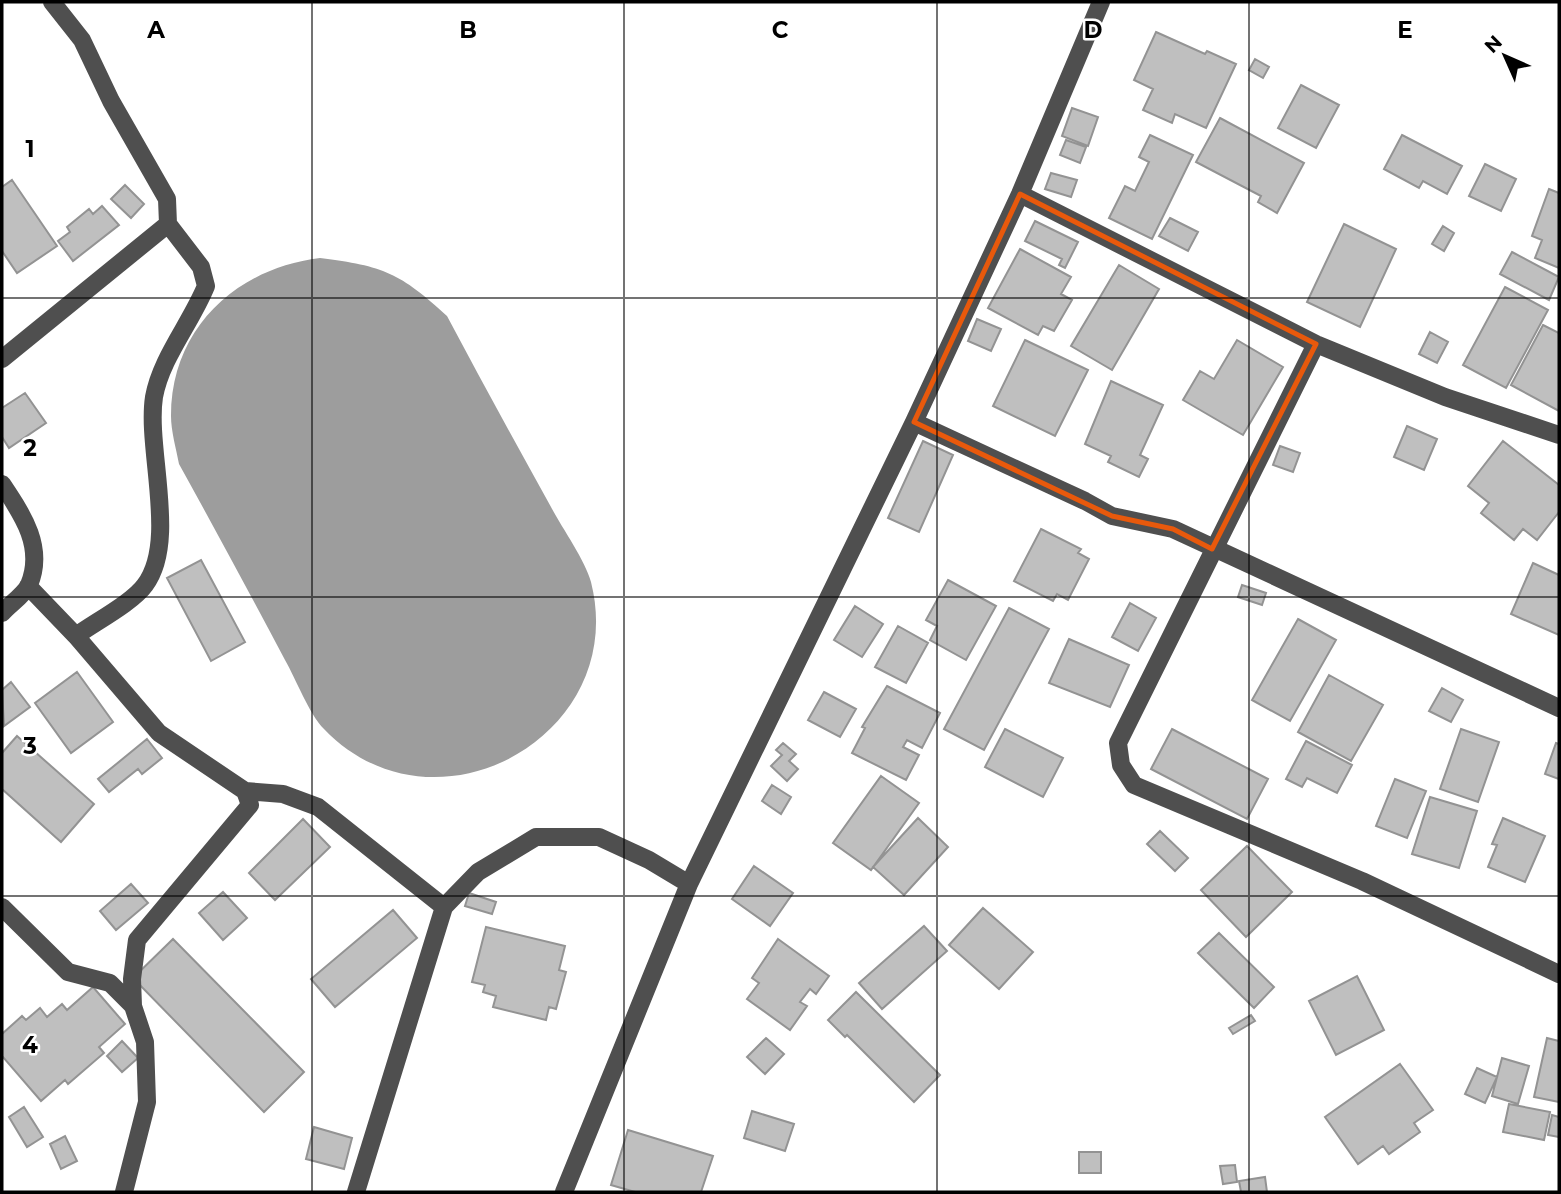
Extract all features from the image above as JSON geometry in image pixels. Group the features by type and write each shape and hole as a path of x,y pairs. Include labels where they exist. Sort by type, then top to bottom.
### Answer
{"street":[{"path":"52,2 82,40 111,101 167,199 168,224 201,267 206,286 162,371 155,394 152,417 160,526 153,573 143,588 76,636"},
{"path":"564,1192 688,884 914,422 1020,194 1101,2"},
{"path":"1020,194 1316,344 1445,397 1559,435"},
{"path":"2,359 168,224"},
{"path":"1316,344 1118,743 1121,765 1134,785 1362,881 1559,974"},
{"path":"914,422 1112,516 1172,529 1559,708"},
{"path":"2,484 28,523 33,543 28,586 2,613"},
{"path":"28,586 76,636 159,733 245,791 283,794 318,807 444,907"},
{"path":"124,1192 147,1101 145,1042 133,1006 132,979 137,940 250,805 245,791"},
{"path":"356,1192 444,907 478,872 536,837 599,837 649,860 688,884"},
{"path":"2,907 68,972 110,984 133,1006"}],"highlighted area":[{"path":"1020,194 1316,344 1212,549 1173,529 1112,516 914,422"}],"shaded area":[{"path":"320,258 360,264 390,274 416,290 447,316 579,554 591,582 595,637 581,686 553,727 513,756 467,774 418,776 369,762 318,723 179,464 171,422 174,384 183,356 196,330 214,308 236,289 290,264"}],"building":[{"path":"1156,32 1205,54 1207,51 1236,64 1206,128 1175,114 1172,123 1143,110 1153,89 1134,80"},
{"path":"1255,59 1269,67 1263,78 1249,70"},
{"path":"1301,85 1339,105 1316,148 1278,128"},
{"path":"1072,108 1098,117 1088,146 1062,136"},
{"path":"1220,118 1304,163 1277,213 1258,202 1261,196 1196,162"},
{"path":"1150,135 1193,155 1152,239 1109,218 1125,186 1135,191 1149,162 1139,157"},
{"path":"1402,135 1462,166 1447,194 1423,181 1419,188 1384,169"},
{"path":"1066,140 1086,147 1080,163 1060,155"},
{"path":"1485,164 1516,179 1501,211 1469,196"},
{"path":"1051,173 1077,180 1071,197 1045,189"},
{"path":"12,180 57,246 17,273 2,251 2,187"},
{"path":"125,185 144,204 131,218 111,199"},
{"path":"1549,189 1559,193 1559,268 1535,258 1542,240 1532,236"},
{"path":"102,206 119,225 73,261 58,241 70,232 67,227 89,209 93,214"},
{"path":"1170,218 1198,232 1188,251 1159,236"},
{"path":"1035,221 1078,242 1065,268 1059,265 1062,259 1025,241"},
{"path":"1344,224 1396,249 1360,327 1307,302"},
{"path":"1443,226 1454,233 1444,251 1432,244"},
{"path":"1020,249 1071,277 1061,294 1072,300 1054,331 1043,326 1038,335 988,308"},
{"path":"1512,252 1559,277 1549,300 1500,274"},
{"path":"1119,265 1159,289 1112,370 1071,346"},
{"path":"1505,287 1548,310 1506,388 1463,365"},
{"path":"977,319 1001,329 991,351 968,341"},
{"path":"1543,325 1559,333 1559,411 1511,385"},
{"path":"1430,332 1448,342 1437,363 1419,354"},
{"path":"1025,340 1088,370 1055,436 993,406"},
{"path":"1237,340 1283,367 1243,435 1183,400 1200,371 1214,379"},
{"path":"1111,381 1163,405 1140,455 1148,459 1139,477 1108,462 1111,456 1085,444"},
{"path":"25,393 46,423 9,448 2,437 2,408"},
{"path":"1407,426 1437,439 1424,470 1394,457"},
{"path":"923,441 953,455 919,532 888,518"},
{"path":"1503,441 1559,485 1559,512 1537,540 1523,529 1514,540 1481,513 1489,503 1468,486"},
{"path":"1280,446 1300,453 1293,472 1273,465"},
{"path":"1041,529 1081,549 1078,553 1089,559 1068,600 1057,594 1053,601 1014,581"},
{"path":"201,560 245,642 211,661 167,578"},
{"path":"1533,563 1559,575 1559,635 1511,614"},
{"path":"948,580 996,606 966,660 930,640 937,626 926,620"},
{"path":"1242,585 1266,593 1262,605 1238,597"},
{"path":"1130,603 1156,618 1138,651 1112,637"},
{"path":"855,606 883,624 862,657 834,640"},
{"path":"1009,608 1049,629 984,750 944,729"},
{"path":"1298,619 1336,640 1290,721 1252,700"},
{"path":"898,626 928,643 906,683 875,667"},
{"path":"1069,639 1129,665 1110,707 1049,683"},
{"path":"77,672 113,722 71,753 35,703"},
{"path":"1329,675 1383,705 1351,761 1298,732"},
{"path":"11,682 30,707 4,726 2,690"},
{"path":"887,686 940,713 922,748 907,740 903,747 919,755 906,780 852,753 865,728 862,727"},
{"path":"1442,688 1463,700 1451,722 1429,711"},
{"path":"824,692 856,709 840,737 808,720"},
{"path":"1005,729 1063,758 1043,797 985,767"},
{"path":"1172,729 1268,779 1247,819 1151,769"},
{"path":"1461,729 1499,742 1478,802 1440,789"},
{"path":"17,736 94,804 61,842 2,789 2,753"},
{"path":"147,739 162,758 142,774 138,769 109,792 98,779"},
{"path":"1306,741 1352,765 1337,793 1307,778 1302,787 1286,779"},
{"path":"783,743 796,754 789,761 798,769 787,781 771,766 782,755 776,750"},
{"path":"1556,743 1559,744 1559,779 1545,774"},
{"path":"881,776 919,803 871,870 833,843"},
{"path":"1395,779 1426,791 1407,838 1376,826"},
{"path":"772,785 791,797 781,814 762,801"},
{"path":"1430,797 1477,811 1459,868 1412,854"},
{"path":"918,818 948,847 904,895 873,867"},
{"path":"1503,818 1545,836 1525,882 1488,867 1497,845 1492,844"},
{"path":"303,819 330,847 275,900 249,873"},
{"path":"1160,831 1188,858 1175,871 1147,844"},
{"path":"1247,846 1292,892 1246,937 1201,890"},
{"path":"754,866 793,893 770,926 732,899"},
{"path":"131,884 148,903 116,930 100,911"},
{"path":"223,892 247,918 223,940 199,913"},
{"path":"469,893 496,902 492,914 465,906"},
{"path":"983,908 1033,952 999,989 949,945"},
{"path":"393,910 417,938 335,1007 311,979"},
{"path":"924,926 947,951 882,1009 859,983"},
{"path":"486,927 565,946 559,970 566,972 556,1009 549,1007 546,1020 493,1007 496,996 483,992 485,985 472,982"},
{"path":"1219,933 1274,987 1254,1008 1198,953"},
{"path":"173,939 304,1072 264,1112 133,978"},
{"path":"778,939 829,976 816,994 810,989 800,1002 807,1006 790,1030 747,999 759,983 752,978"},
{"path":"1357,976 1384,1030 1336,1055 1309,1001"},
{"path":"93,987 125,1024 99,1047 104,1053 68,1084 65,1080 41,1101 2,1056 2,1034 22,1016 26,1020 40,1008 47,1017 62,1004 67,1010"},
{"path":"856,992 940,1075 914,1102 847,1035 845,1037 828,1020"},
{"path":"1251,1015 1255,1021 1233,1034 1229,1028"},
{"path":"766,1038 784,1054 765,1074 747,1057"},
{"path":"1547,1038 1559,1041 1559,1102 1534,1097"},
{"path":"122,1041 138,1058 122,1072 107,1056"},
{"path":"1502,1058 1529,1066 1518,1104 1492,1096"},
{"path":"1400,1064 1433,1110 1414,1123 1420,1132 1389,1154 1383,1146 1358,1164 1325,1117"},
{"path":"1477,1068 1497,1077 1485,1103 1465,1094"},
{"path":"1509,1104 1550,1112 1544,1140 1503,1132"},
{"path":"24,1107 43,1137 27,1147 9,1117"},
{"path":"752,1111 794,1124 785,1151 744,1138"},
{"path":"1552,1115 1559,1117 1559,1137 1548,1135"},
{"path":"314,1127 352,1138 344,1169 306,1159"},
{"path":"628,1130 713,1156 701,1192 635,1192 611,1185"},
{"path":"65,1136 77,1161 61,1169 50,1144"},
{"path":"1079,1152 1101,1152 1101,1173 1079,1173"},
{"path":"1235,1165 1237,1182 1223,1184 1220,1166"},
{"path":"1265,1177 1267,1192 1241,1192 1239,1181"}]}
